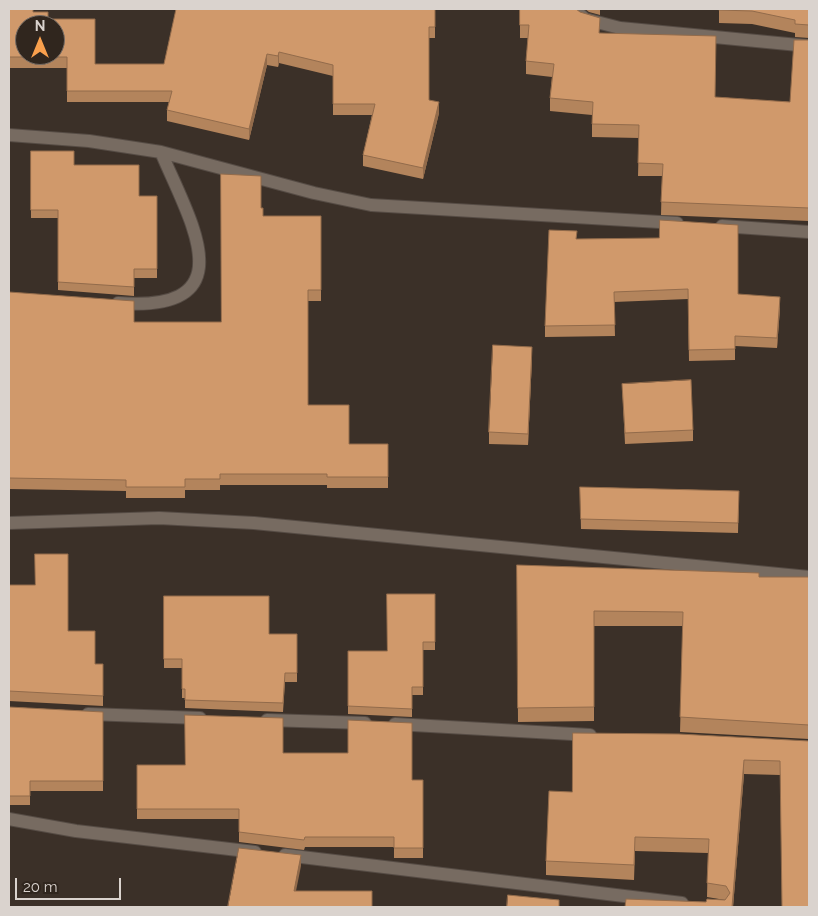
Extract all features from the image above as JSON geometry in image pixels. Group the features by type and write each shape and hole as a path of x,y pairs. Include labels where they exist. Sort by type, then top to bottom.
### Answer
{"street":[{"path":"574,9 585,19 620,28 809,46"},
{"path":"9,135 89,141 160,152 314,193 371,204 690,224"},
{"path":"103,302 131,304 175,299 187,292 197,280 201,265 198,240 160,152"},
{"path":"710,226 809,232"},
{"path":"9,523 159,518 254,523 809,577"},
{"path":"77,714 214,718"},
{"path":"253,720 379,723 604,735"},
{"path":"9,819 86,832 693,904"}],"building":[{"path":"9,9 33,9 33,12 48,12 48,15 15,15 15,57 9,57"},
{"path":"176,9 435,9 435,27 429,27 429,100 439,102 423,168 363,155 375,104 333,104 333,65 279,52 278,56 267,54 249,129 167,110 172,91 67,91 67,57 65,57 65,19 95,19 95,64 164,64"},
{"path":"520,9 576,9 600,18 599,33 716,36 715,97 790,102 794,40 809,40 809,208 661,202 663,164 638,163 639,125 592,124 593,102 550,98 554,64 526,61 529,25 520,25"},
{"path":"719,9 809,9 809,25 795,24 795,20 752,11"},
{"path":"31,151 74,151 74,165 139,165 139,196 157,196 157,269 134,269 134,287 58,282 58,210 31,210"},
{"path":"221,174 261,176 261,208 263,208 263,216 321,216 321,290 308,290 308,405 349,405 349,444 388,444 388,477 327,477 327,474 220,474 220,479 185,479 185,487 126,487 126,480 9,478 9,292 134,301 134,322 221,322"},
{"path":"660,220 738,225 738,294 780,297 777,338 735,336 735,349 689,350 688,289 614,292 615,325 545,326 549,230 577,231 576,239 659,238"},
{"path":"493,345 532,347 528,434 489,432"},
{"path":"691,380 693,430 625,433 622,384"},
{"path":"580,487 739,491 738,523 581,519"},
{"path":"35,554 68,554 68,631 95,631 95,664 103,664 103,696 9,691 9,585 35,585"},
{"path":"517,565 759,573 759,577 809,577 809,725 680,717 683,612 594,611 594,707 518,708"},
{"path":"387,594 435,594 435,642 423,642 423,687 412,687 412,709 348,706 348,651 387,651"},
{"path":"164,596 269,596 269,634 297,634 297,673 285,673 283,703 185,700 185,689 182,689 182,659 164,659"},
{"path":"9,707 103,712 103,781 30,781 30,796 9,796"},
{"path":"185,715 283,718 283,753 348,753 348,720 412,723 412,780 423,780 423,848 394,848 394,837 305,837 304,840 239,832 239,809 137,809 137,765 185,765"},
{"path":"573,733 679,734 809,741 809,907 782,907 780,761 744,760 732,907 625,907 626,899 706,902 707,899 725,900 730,893 726,886 707,883 709,839 635,837 634,865 546,861 549,791 572,792"},
{"path":"239,848 301,855 294,891 372,891 372,907 228,907"},
{"path":"508,895 559,900 559,907 507,907"}]}
